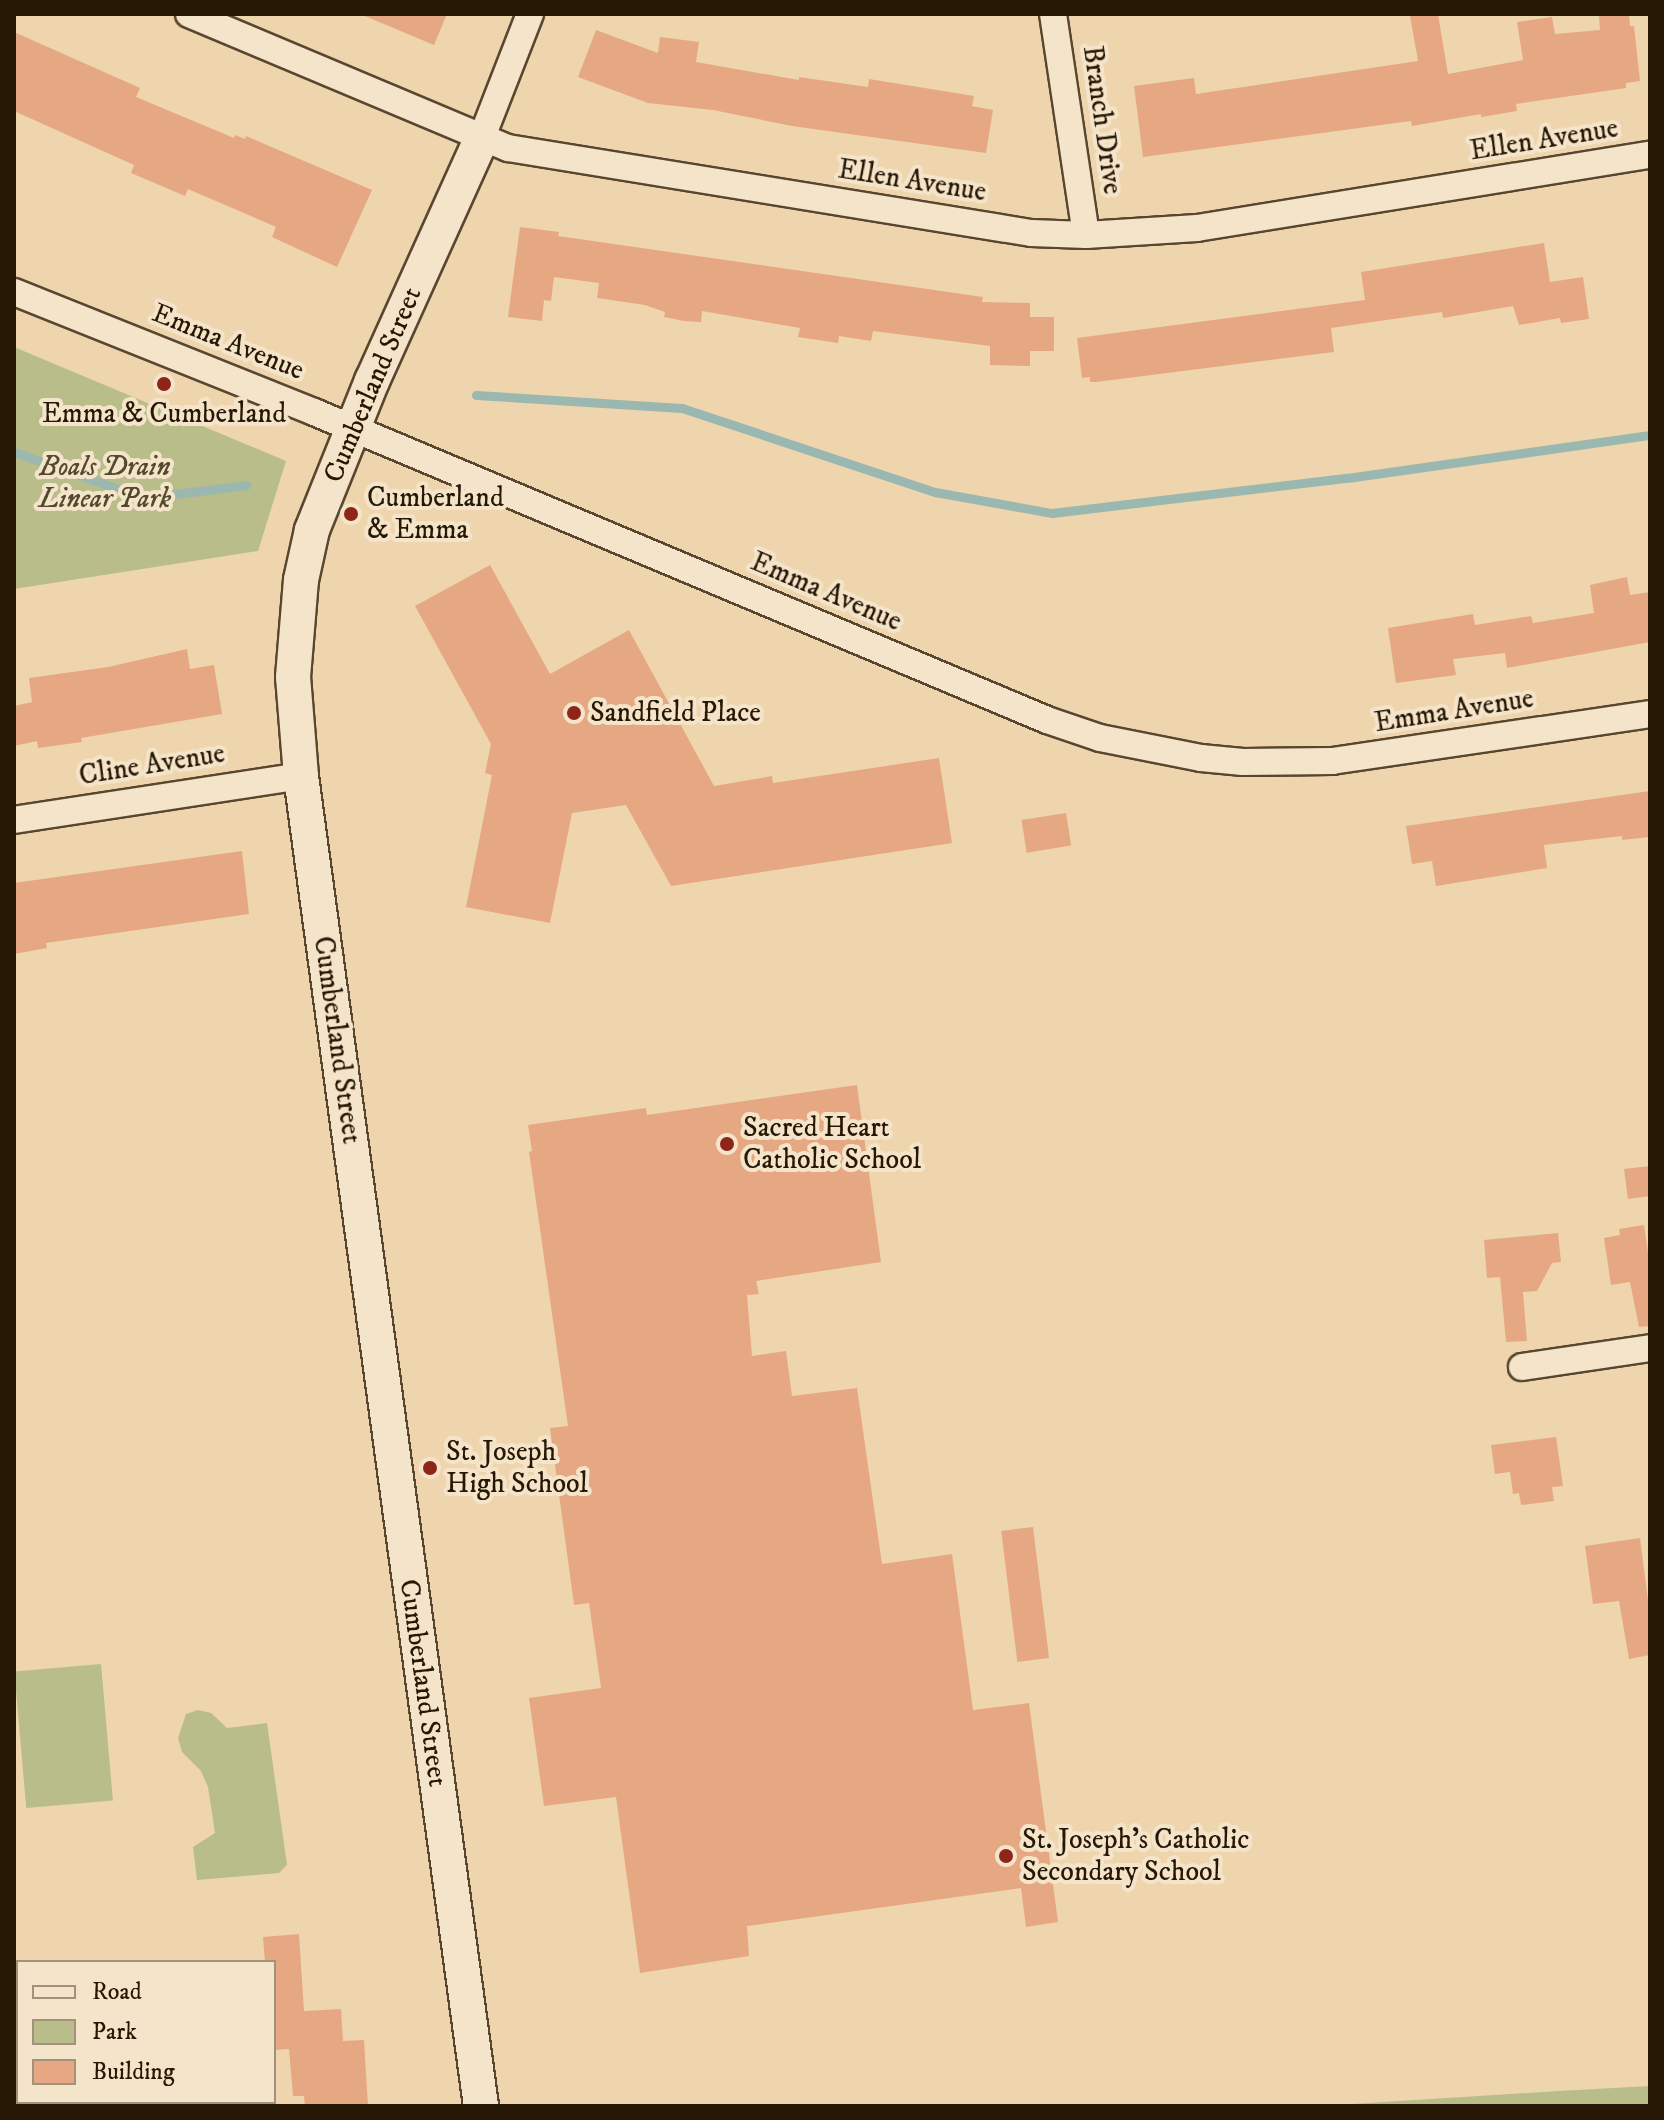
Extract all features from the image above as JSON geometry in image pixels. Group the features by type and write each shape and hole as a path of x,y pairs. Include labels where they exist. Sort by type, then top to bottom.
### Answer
{"street":[{"name":"Ellen Avenue","path":"189,14 508,148 1015,231 1086,235 1197,228 1650,155"},
{"name":"Cumberland Street","path":"481,2106 301,776 293,677 301,580 312,530 352,428 482,137 530,14"},
{"name":"Branch Drive","path":"1053,14 1086,235"},
{"name":"Emma Avenue","path":"14,292 352,428 1047,720 1152,750 1243,762 1332,761 1650,714"},
{"name":"Cline Avenue","path":"14,820 301,776"},
{"path":"1522,1367 1650,1348"}],"green space":[{"name":"Boals Drain Linear Park","path":"14,347 286,461 258,551 14,589"},
{"path":"101,1664 113,1800 26,1808 14,1672"},
{"path":"198,1710 211,1713 227,1728 267,1723 287,1865 279,1873 197,1880 193,1847 215,1833 208,1787 201,1771 182,1752 178,1738 186,1714"},
{"path":"1650,2086 1650,2106 1320,2106 1559,2091"}],"building":[{"path":"360,14 447,14 434,45"},
{"path":"1438,14 1448,74 1523,60 1517,22 1552,17 1555,34 1600,30 1599,16 1629,14 1630,26 1634,26 1640,81 1626,83 1626,88 1516,104 1517,111 1481,117 1481,114 1412,126 1411,121 1143,157 1134,86 1194,78 1196,94 1418,61 1410,16"},
{"path":"596,30 658,53 660,37 699,42 696,62 799,80 799,77 868,87 869,79 974,96 972,106 993,110 986,153 792,126 713,110 648,103 578,77"},
{"path":"14,32 140,88 136,97 234,138 235,135 245,139 246,136 372,190 337,267 272,237 276,227 188,189 185,196 131,173 134,165 14,111"},
{"path":"520,227 559,232 558,236 983,297 982,302 1030,303 1030,317 1054,317 1054,351 1030,351 1030,366 990,365 990,346 873,331 871,341 839,336 838,343 798,337 800,328 702,311 701,322 684,321 664,317 665,312 645,305 597,298 599,283 554,277 551,301 544,300 542,321 508,317"},
{"path":"1544,243 1550,282 1583,277 1589,319 1561,323 1560,318 1519,325 1513,306 1443,318 1442,312 1331,328 1334,352 1096,382 1090,382 1090,377 1082,378 1077,338 1365,300 1361,272"},
{"name":"Sandfield Place","path":"490,565 550,674 629,630 714,786 772,776 773,783 939,758 952,843 671,886 626,805 572,813 550,923 466,907 492,775 485,773 491,744 415,606"},
{"path":"1627,577 1630,595 1650,592 1650,642 1507,668 1505,653 1453,659 1456,675 1396,683 1388,628 1473,614 1475,625 1531,616 1533,623 1594,613 1590,585"},
{"path":"187,649 190,669 214,665 222,714 81,738 82,742 38,748 37,741 14,746 14,706 32,702 29,678 108,667"},
{"path":"1650,791 1650,837 1622,840 1622,836 1544,845 1547,868 1436,886 1432,861 1412,864 1406,826"},
{"path":"1066,813 1071,846 1027,853 1022,820"},
{"path":"242,851 249,914 46,943 47,948 14,954 14,883"},
{"path":"857,1085 881,1262 756,1281 759,1294 747,1295 752,1356 786,1351 792,1396 857,1388 882,1564 952,1554 973,1710 1029,1703 1058,1922 1026,1927 1021,1888 747,1926 749,1956 640,1973 616,1797 544,1806 529,1698 601,1688 589,1603 574,1605 550,1428 568,1426 529,1152 532,1151 528,1125 646,1108 647,1115"},
{"path":"1650,1166 1650,1196 1628,1199 1624,1169"},
{"path":"1644,1225 1650,1266 1650,1326 1639,1327 1630,1282 1611,1285 1604,1238 1620,1235 1619,1229"},
{"path":"1558,1233 1561,1262 1552,1263 1537,1291 1523,1292 1527,1341 1506,1342 1500,1277 1487,1278 1484,1240"},
{"path":"1556,1437 1563,1486 1552,1487 1554,1501 1521,1505 1519,1493 1513,1494 1510,1472 1495,1474 1491,1445"},
{"path":"1033,1527 1049,1658 1017,1662 1001,1531"},
{"path":"1640,1538 1650,1616 1650,1655 1629,1659 1619,1601 1593,1604 1585,1546"},
{"path":"299,1934 304,2011 341,2009 343,2041 364,2040 368,2106 305,2106 304,2096 293,2096 289,2049 276,2050 276,1960 265,1960 263,1937"}],"waterway":[{"path":"476,395 682,408 935,492 1052,513 1347,478 1650,435"},
{"path":"14,452 144,498 246,485"}],"place":[{"name":"Emma & Cumberland","path":"164,384"},
{"name":"Cumberland & Emma","path":"351,514"},
{"name":"Sandfield Place","path":"574,713"},
{"name":"Sacred Heart Catholic School","path":"727,1144"},
{"name":"St. Joseph High School","path":"430,1468"},
{"name":"St. Joseph's Catholic Secondary School","path":"1006,1856"}]}
